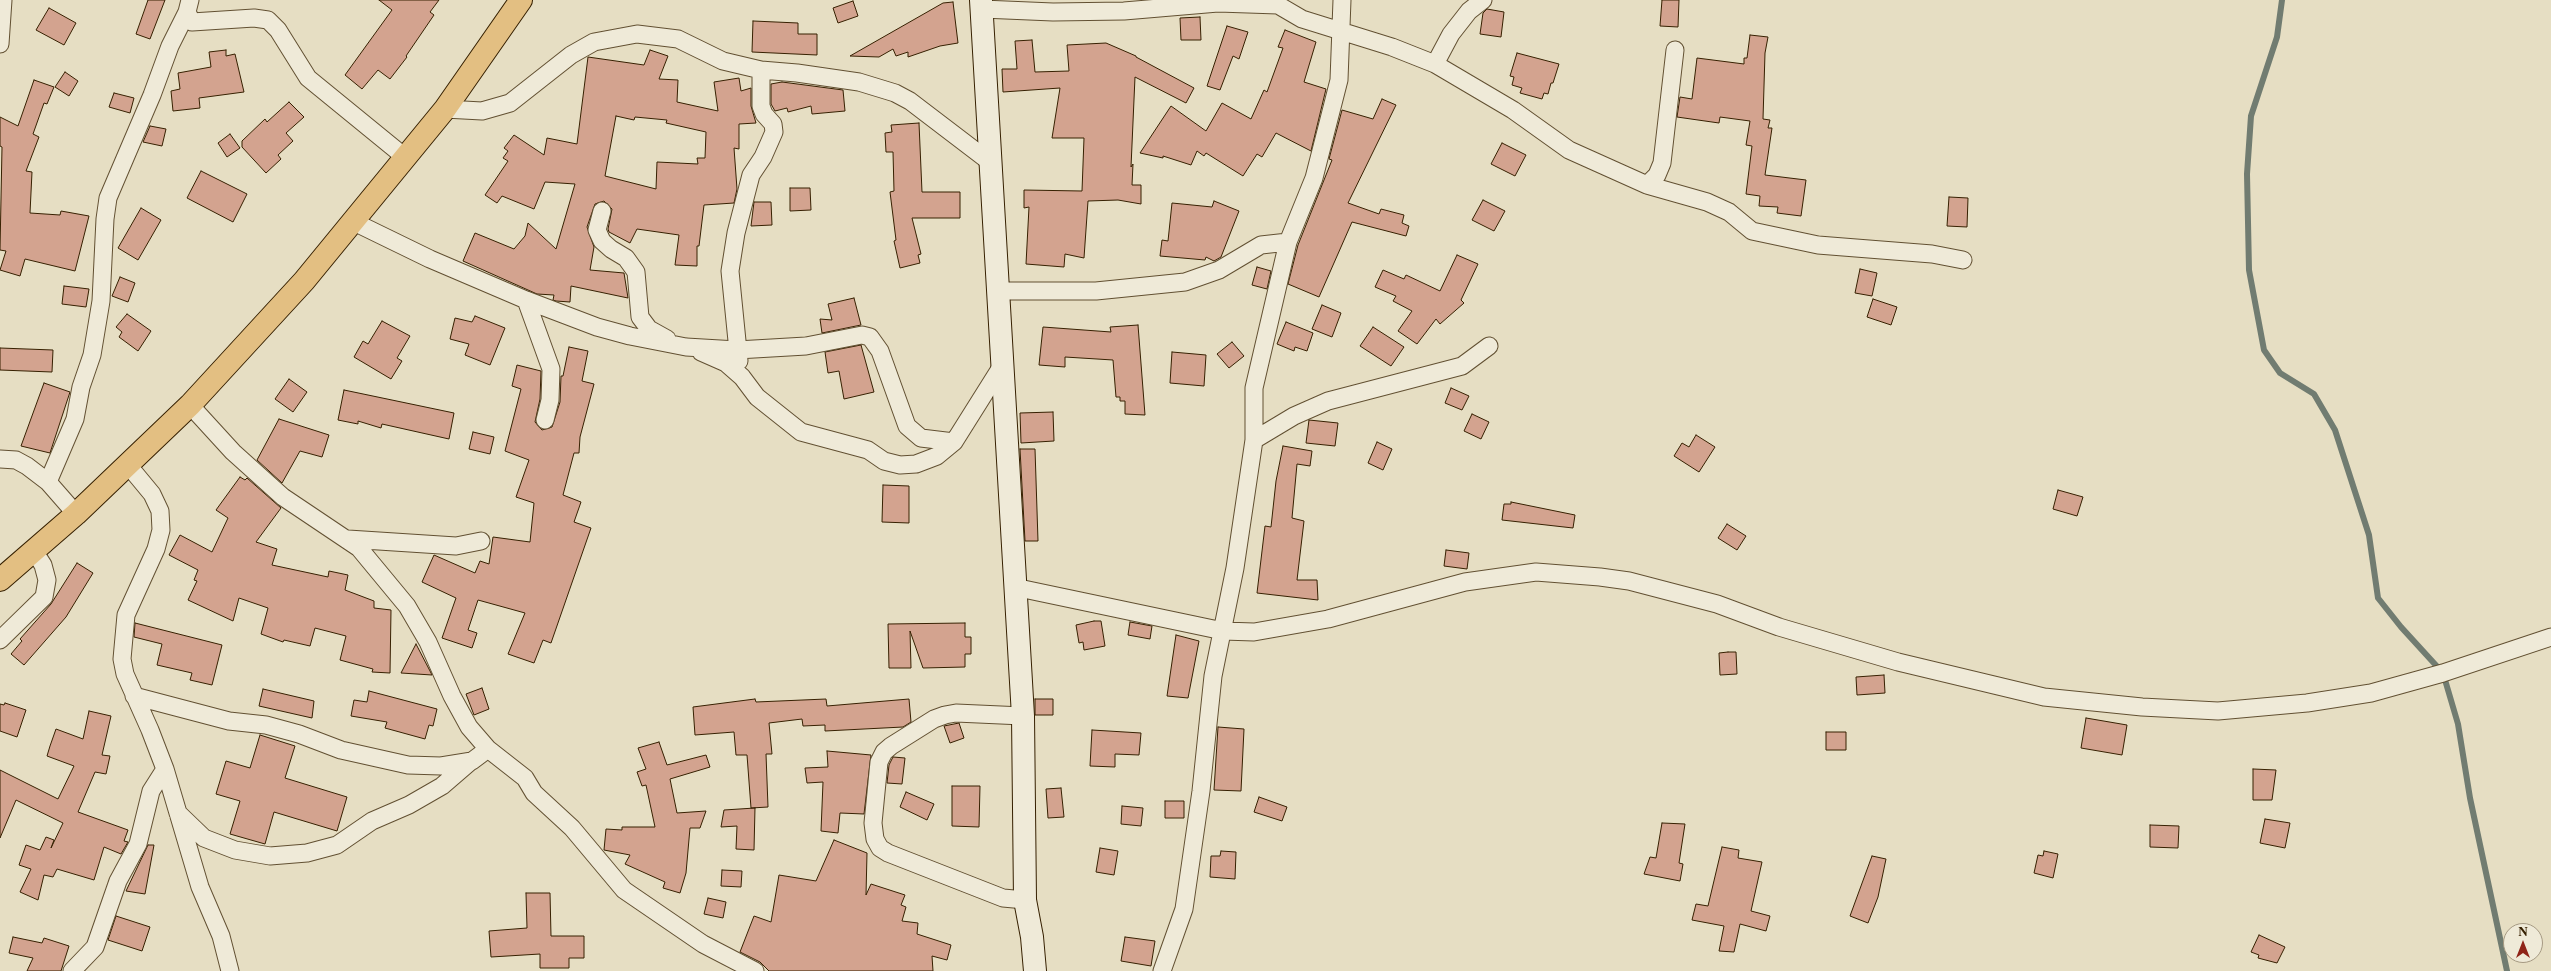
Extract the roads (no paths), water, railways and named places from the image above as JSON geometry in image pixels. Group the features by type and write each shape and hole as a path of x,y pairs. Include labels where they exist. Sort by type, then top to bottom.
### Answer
{"highway":[{"path":"0,580 76,514 128,465 190,405 268,321 354,222 446,109 522,0"}],"street":[{"path":"0,44 3,0"},
{"path":"1162,971 1184,909 1201,791 1213,676 1223,631 1254,440 1254,388 1288,242 1314,178 1339,80 1342,0"},
{"path":"1435,64 1451,34 1469,11 1483,0"},
{"path":"1036,971 1032,937 1025,900 1023,716 1014,587 981,5 1053,12 1169,4 1218,3 1278,5 1302,19 1342,31 1435,64 1513,110 1569,150 1647,185 1707,202 1729,212 1752,231 1784,239 1886,252 1932,254 1964,260"},
{"path":"188,6 188,18 197,23 254,18 268,20 278,30 308,78 406,158"},
{"path":"48,482 75,419 81,387 92,355 101,301 105,219 108,198 152,95 170,46 188,6"},
{"path":"446,109 482,110 510,103 570,55 594,42 637,34 678,39 723,61 760,70 797,73 859,82 895,93 910,101 990,162"},
{"path":"1647,185 1658,175 1662,163 1675,50"},
{"path":"742,377 737,350 730,271 736,233 751,175 763,157 774,132 773,124 764,114 762,106 760,70"},
{"path":"602,211 597,230 602,241 611,249 626,258 636,272 640,317 649,329 686,347 726,363 742,377 757,397 801,432 868,450 884,461 900,465 916,464 937,456 954,442 1002,364"},
{"path":"354,222 430,259 526,300 597,328 686,347 737,350 806,346 862,335 870,337 880,351 907,426 921,438 954,442"},
{"path":"998,291 1096,291 1185,282 1219,270 1261,245 1288,242"},
{"path":"526,300 550,368 550,400 545,420"},
{"path":"1254,440 1294,416 1328,401 1462,366 1490,346"},
{"path":"190,405 233,452 283,498 302,512 348,539 368,559 407,606 428,642 452,696 469,727 488,749 525,778 534,793 577,833 624,890 703,944 755,971"},
{"path":"0,450 8,460 27,466 48,482 76,514"},
{"path":"128,465 152,494 160,511 162,530 156,549 126,615 122,659 125,674 150,730 165,769 200,887 225,949 230,971"},
{"path":"348,539 456,546 481,542"},
{"path":"0,640 44,597 47,580 43,565 34,551"},
{"path":"1014,587 1223,631 1254,632 1328,619 1465,582 1536,572 1580,575 1629,581 1717,604 1779,627 1883,657 2044,697 2142,707 2218,711 2307,703 2371,693 2458,669 2551,638"},
{"path":"134,696 229,721 266,725 373,759 408,765 434,766 472,761"},
{"path":"1023,716 956,713 945,715 934,719 891,746 884,752 879,762 873,823 875,840 880,848 888,853 1003,898 1025,900"},
{"path":"178,813 204,838 236,850 270,856 307,853 337,845 372,821 409,805 442,786 488,749"},
{"path":"72,971 95,947 118,881 138,844 151,790 165,769"}],"waterway":[{"path":"2282,0 2277,37 2251,116 2247,174 2249,270 2264,350 2280,373 2314,394 2335,430 2369,535 2378,598 2401,627 2443,673 2458,724 2470,798 2507,971"}]}
